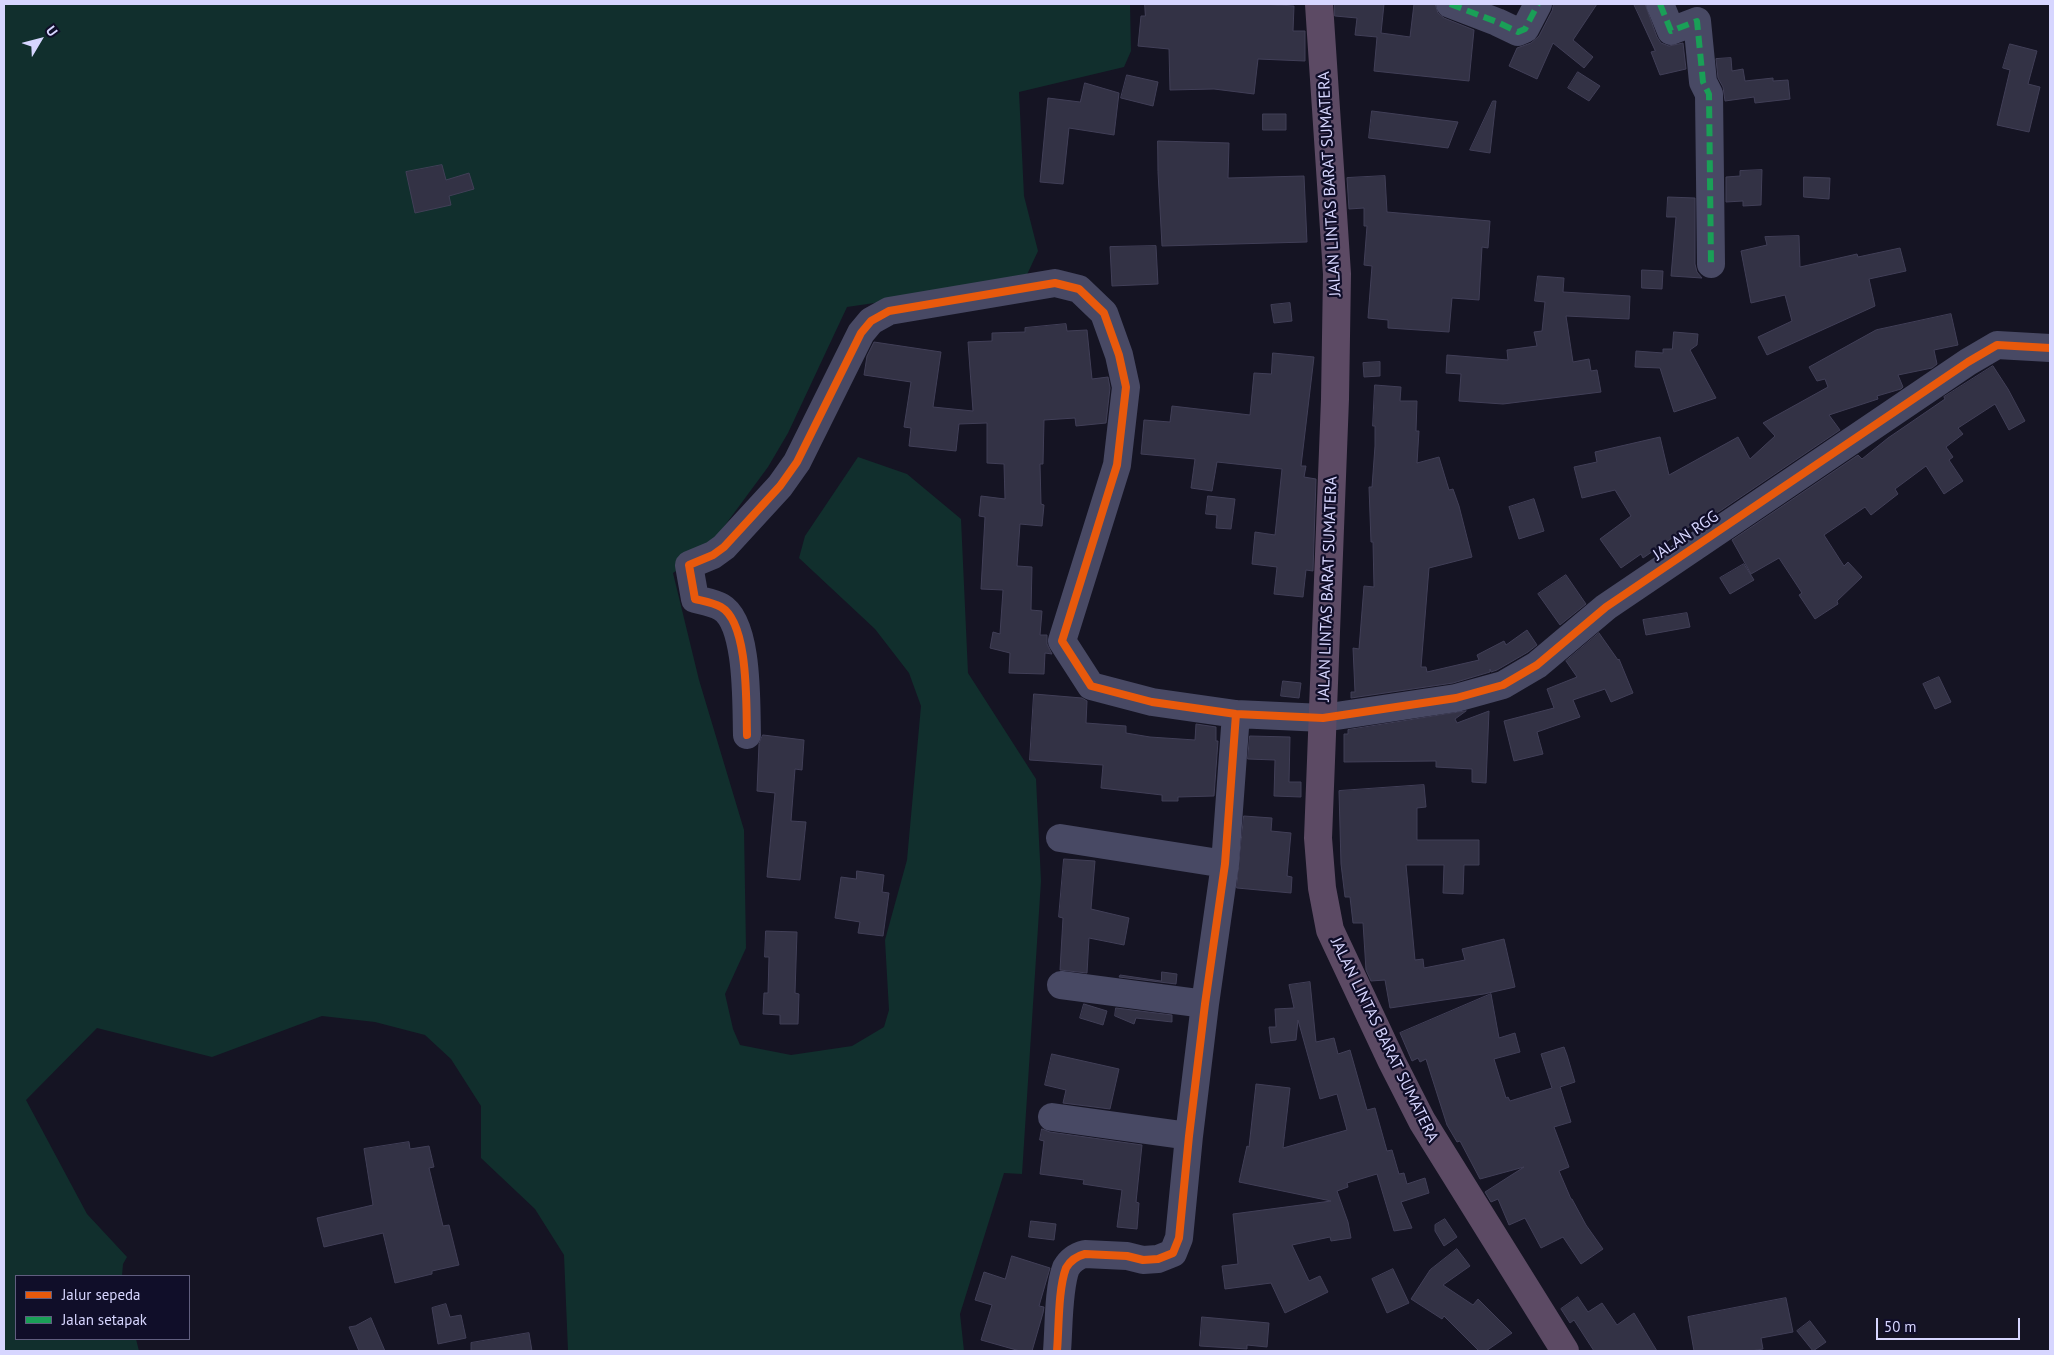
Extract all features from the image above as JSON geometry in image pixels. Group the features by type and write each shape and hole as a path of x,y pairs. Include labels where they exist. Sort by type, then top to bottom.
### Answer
{"highway":[{"name":"JALAN LINTAS BARAT SUMATERA","path":"1319,4 1337,274 1335,399 1318,838 1322,888 1330,930 1376,1030 1422,1122 1565,1351"}],"street":[{"path":"1450,4 1518,32 1525,29 1538,4"},
{"path":"1660,4 1671,31 1697,21 1703,82 1709,94 1711,264"},
{"name":"JALAN RGG","path":"747,735 743,650 737,627 731,617 721,607 695,599 689,566 724,548 780,486 797,462 861,333 871,321 889,311 1056,283 1079,289 1104,313 1119,355 1126,387 1117,465 1062,640 1091,686 1152,702 1236,714 1323,718 1456,698 1503,685 1537,665 1614,601 1968,362 1997,345 2050,348"},
{"path":"1057,1351 1062,1288 1067,1266 1074,1259 1085,1254 1127,1256 1143,1260 1158,1259 1173,1254 1179,1238 1205,1004 1225,864 1236,714"},
{"path":"1060,838 1225,864"},
{"path":"1060,984 1205,1004"},
{"path":"1052,1117 1189,1136"}],"green space":[{"path":"4,4 1130,4 1131,51 1124,67 1019,92 1024,196 1038,251 1024,281 847,307 788,433 768,467 706,551 673,573 699,680 744,830 746,948 725,994 733,1029 740,1045 791,1055 852,1046 884,1027 889,1010 885,940 907,860 921,706 909,673 875,629 799,558 805,536 858,457 907,474 961,519 968,673 1036,779 1041,881 1022,1174 1004,1173 960,1314 964,1351 568,1351 564,1255 535,1209 481,1158 481,1106 451,1059 425,1035 375,1022 322,1016 212,1057 97,1028 26,1100 87,1214 127,1257 123,1264 122,1275 15,1275 15,1340 136,1340 139,1351 4,1351"}],"building":[{"path":"1145,4 1262,4 1294,6 1293,31 1305,31 1305,61 1258,59 1254,94 1214,89 1170,90 1169,49 1138,46 1141,16 1145,16"},
{"path":"1335,4 1384,4 1381,33 1410,37 1414,4 1435,4 1438,13 1444,18 1474,30 1469,81 1374,71 1377,37 1355,35 1357,18 1335,16"},
{"path":"1554,4 1597,4 1573,40 1593,57 1584,68 1553,43 1537,79 1509,66 1517,48 1531,43 1539,36"},
{"path":"1634,4 1645,4 1661,43 1669,46 1683,43 1686,69 1660,75 1651,52 1655,51"},
{"path":"2010,44 2037,51 2028,84 2040,87 2029,132 1997,125 2010,70 2003,68"},
{"path":"1731,58 1732,71 1743,69 1745,81 1773,78 1773,81 1788,80 1790,99 1755,103 1754,97 1725,101 1723,87 1718,78 1716,59"},
{"path":"1578,72 1600,86 1589,101 1568,88"},
{"path":"1127,75 1158,82 1153,106 1121,98"},
{"path":"1085,83 1119,93 1114,135 1069,128 1063,184 1040,182 1048,98 1080,102"},
{"path":"1493,101 1496,101 1490,153 1470,150"},
{"path":"1372,111 1458,122 1448,148 1369,138"},
{"path":"1263,114 1286,114 1286,130 1263,130"},
{"path":"1158,141 1229,143 1228,178 1304,176 1307,242 1162,246"},
{"path":"442,165 446,180 469,173 474,189 449,196 451,205 415,213 406,172"},
{"path":"1762,170 1761,205 1743,206 1743,201 1726,202 1726,177 1740,176 1740,171"},
{"path":"1385,176 1387,212 1490,221 1488,248 1482,247 1479,300 1452,298 1449,332 1388,328 1388,320 1368,318 1372,266 1364,265 1367,226 1364,226 1364,208 1349,209 1347,178"},
{"path":"1804,177 1830,178 1829,199 1804,197"},
{"path":"1668,197 1695,198 1695,264 1697,272 1702,278 1671,276 1676,217 1667,217"},
{"path":"1799,236 1800,267 1857,254 1858,257 1900,248 1906,271 1869,279 1875,306 1767,355 1758,337 1792,321 1785,295 1751,303 1741,251 1767,245 1765,237"},
{"path":"1156,246 1158,284 1112,286 1110,247"},
{"path":"1642,270 1663,271 1662,289 1642,288"},
{"path":"1538,276 1564,278 1563,292 1630,296 1629,319 1566,316 1573,362 1589,359 1591,371 1597,370 1601,392 1503,404 1459,401 1461,374 1446,373 1447,355 1508,360 1507,350 1537,346 1534,332 1542,331 1545,302 1535,301"},
{"path":"1290,303 1292,321 1274,323 1271,305"},
{"path":"1951,314 1958,345 1934,350 1937,364 1932,368 1898,375 1903,387 1901,389 1877,396 1878,399 1829,415 1840,430 1720,511 1685,529 1643,558 1641,554 1621,568 1600,539 1631,516 1615,490 1582,498 1574,467 1597,462 1595,452 1660,437 1669,475 1738,437 1750,459 1775,436 1763,423 1828,387 1825,379 1817,381 1809,367 1876,330"},
{"path":"1066,324 1067,331 1087,330 1092,379 1108,377 1110,388 1106,423 1076,426 1075,418 1044,420 1043,464 1040,464 1041,504 1044,505 1042,526 1020,524 1017,566 1032,567 1031,610 1042,611 1040,635 1047,635 1047,644 1052,654 1045,653 1044,674 1009,673 1010,653 990,648 993,632 1000,634 1003,590 981,589 985,517 979,516 981,496 1005,499 1004,464 987,463 987,423 959,424 956,451 909,446 911,428 904,427 911,382 864,375 867,356 874,342 941,352 933,407 973,411 968,342 992,341 992,333 1025,332 1025,328"},
{"path":"1674,332 1698,334 1697,345 1690,350 1716,398 1674,412 1660,368 1635,367 1636,351 1663,353 1663,349 1672,349"},
{"path":"1273,353 1314,357 1301,466 1306,466 1304,477 1316,479 1313,571 1306,570 1303,597 1274,594 1277,567 1252,564 1255,532 1275,535 1282,469 1217,462 1212,491 1191,488 1195,459 1141,454 1144,420 1170,422 1172,406 1250,415 1254,373 1271,374"},
{"path":"1380,362 1380,376 1364,377 1363,363"},
{"path":"1993,366 2025,421 2009,430 1995,404 1958,428 1963,434 1946,447 1953,457 1949,460 1963,481 1944,494 1926,466 1895,489 1898,494 1871,515 1865,507 1824,535 1844,566 1848,562 1862,577 1837,601 1838,604 1815,619 1799,595 1802,593 1779,558 1751,574 1732,540 1858,455 1862,459 1888,438 1945,399 1944,397"},
{"path":"1375,385 1401,387 1400,401 1417,401 1416,431 1419,431 1417,463 1439,457 1449,490 1453,489 1459,506 1472,557 1429,568 1421,667 1426,667 1427,672 1479,660 1477,655 1504,641 1506,645 1527,630 1537,645 1497,670 1491,672 1490,669 1490,672 1453,683 1351,698 1351,692 1355,692 1353,648 1359,649 1364,586 1374,587 1369,487 1372,487 1375,446 1375,426 1373,426"},
{"path":"1208,496 1235,499 1231,529 1216,528 1217,515 1206,514"},
{"path":"1534,499 1544,531 1519,539 1509,507"},
{"path":"1744,564 1754,580 1730,594 1720,578"},
{"path":"1566,575 1586,604 1560,625 1538,594"},
{"path":"1687,613 1690,627 1646,635 1643,620"},
{"path":"1599,633 1619,659 1633,693 1611,702 1605,689 1573,700 1580,717 1537,732 1543,754 1514,761 1504,721 1554,708 1547,689 1577,677 1566,661"},
{"path":"1939,677 1951,702 1935,709 1923,684"},
{"path":"1283,681 1301,683 1299,698 1281,696"},
{"path":"1034,694 1082,698 1087,701 1086,723 1126,726 1126,733 1150,737 1195,740 1196,724 1216,727 1216,741 1218,741 1214,796 1178,797 1178,801 1162,801 1162,795 1101,788 1103,765 1030,760"},
{"path":"1466,711 1455,719 1457,723 1489,711 1486,783 1472,782 1472,769 1436,767 1436,761 1344,762 1344,734 1348,734 1348,730"},
{"path":"763,735 804,740 802,770 795,769 791,821 806,822 800,880 767,877 775,793 757,791 759,744"},
{"path":"1250,736 1290,737 1289,782 1301,782 1301,797 1274,796 1275,760 1248,759"},
{"path":"1424,785 1426,807 1417,808 1417,840 1479,840 1479,865 1464,865 1463,894 1443,893 1444,865 1406,865 1415,960 1423,959 1424,968 1465,960 1462,949 1504,939 1515,987 1484,994 1390,1008 1385,980 1371,981 1366,970 1363,923 1353,923 1350,897 1345,897 1341,864 1339,791"},
{"path":"1244,816 1272,818 1271,831 1291,833 1287,876 1292,877 1291,893 1237,888"},
{"path":"1064,859 1095,861 1091,909 1129,918 1124,945 1089,938 1087,973 1060,970 1063,918 1059,917"},
{"path":"857,871 884,875 882,892 889,893 883,936 858,933 860,922 835,918 841,877 856,879"},
{"path":"766,931 797,932 795,993 799,994 798,1024 780,1024 780,1015 763,1014 764,993 768,993 769,957 765,957"},
{"path":"1162,972 1177,974 1176,984 1119,977 1120,975 1161,981"},
{"path":"1310,982 1316,1042 1334,1038 1338,1054 1350,1050 1367,1110 1375,1108 1387,1151 1392,1150 1399,1174 1404,1173 1407,1184 1425,1178 1429,1193 1401,1202 1412,1228 1394,1231 1377,1174 1347,1183 1348,1187 1337,1191 1348,1222 1351,1238 1331,1241 1330,1237 1292,1245 1309,1281 1320,1276 1328,1292 1285,1313 1271,1283 1225,1289 1222,1266 1238,1264 1233,1214 1331,1201 1239,1182 1247,1146 1249,1147 1256,1084 1290,1088 1283,1148 1347,1130 1337,1094 1320,1099 1298,1020 1296,1040 1271,1043 1269,1027 1276,1027 1275,1009 1294,1008 1289,985"},
{"path":"1491,994 1499,1038 1515,1033 1520,1052 1494,1059 1506,1098 1508,1097 1510,1101 1552,1088 1541,1054 1564,1047 1567,1055 1575,1082 1560,1087 1571,1122 1554,1127 1569,1167 1559,1171 1571,1199 1603,1249 1581,1264 1563,1237 1541,1248 1525,1218 1509,1225 1498,1199 1491,1202 1485,1192 1524,1167 1480,1179 1460,1141 1457,1142 1447,1125 1426,1059 1420,1062 1418,1058 1412,1061 1400,1033"},
{"path":"1084,1004 1107,1011 1103,1025 1080,1018"},
{"path":"1116,1008 1172,1015 1172,1022 1136,1018 1134,1024 1115,1016"},
{"path":"1052,1054 1119,1069 1110,1109 1063,1103 1066,1090 1045,1085"},
{"path":"1042,1129 1050,1132 1142,1145 1136,1202 1139,1203 1137,1229 1117,1227 1122,1190 1083,1184 1084,1180 1040,1174 1044,1141 1040,1140"},
{"path":"409,1142 410,1149 429,1146 434,1167 429,1168 443,1226 449,1225 459,1265 432,1271 432,1274 395,1283 383,1233 324,1247 317,1218 373,1205 364,1149"},
{"path":"1445,1219 1457,1237 1444,1246 1435,1231 1435,1225"},
{"path":"1031,1221 1056,1224 1054,1240 1029,1237"},
{"path":"1457,1249 1470,1266 1443,1285 1473,1305 1478,1299 1512,1333 1486,1351 1479,1351 1444,1316 1442,1319 1411,1299 1430,1270"},
{"path":"1012,1256 1050,1268 1039,1306 1044,1307 1043,1313 1032,1351 1020,1351 981,1340 992,1305 975,1300 984,1272 1005,1279"},
{"path":"1393,1269 1409,1303 1387,1313 1372,1279"},
{"path":"1578,1297 1588,1312 1602,1303 1617,1325 1634,1313 1657,1351 1594,1351 1574,1320 1570,1323 1561,1309"},
{"path":"1786,1298 1793,1332 1761,1338 1763,1349 1751,1351 1694,1351 1688,1317"},
{"path":"446,1304 450,1317 461,1315 466,1338 438,1344 432,1308"},
{"path":"1202,1317 1269,1323 1267,1347 1247,1345 1247,1349 1200,1346"},
{"path":"371,1318 385,1351 359,1351 349,1327"},
{"path":"1810,1321 1826,1342 1813,1351 1797,1331"},
{"path":"529,1333 532,1351 471,1351 471,1343"}],"marked path":[{"path":"1450,4 1518,32 1525,29 1538,4"},
{"path":"1660,4 1671,31 1697,21 1703,82 1709,94 1711,264"}],"cycle path":[{"path":"747,735 746,686 737,630 730,616 721,607 695,599 689,565 713,555 724,547 780,486 797,462 861,333 871,321 889,311 1055,283 1079,289 1104,313 1119,355 1126,387 1117,465 1062,641 1091,686 1152,702 1236,714 1323,718 1456,698 1503,685 1537,665 1606,607 1968,362 1997,345 2050,348"},
{"path":"1057,1351 1063,1277 1066,1268 1072,1261 1085,1254 1127,1256 1143,1260 1158,1259 1173,1253 1179,1238 1205,1004 1225,864 1236,714"}]}
